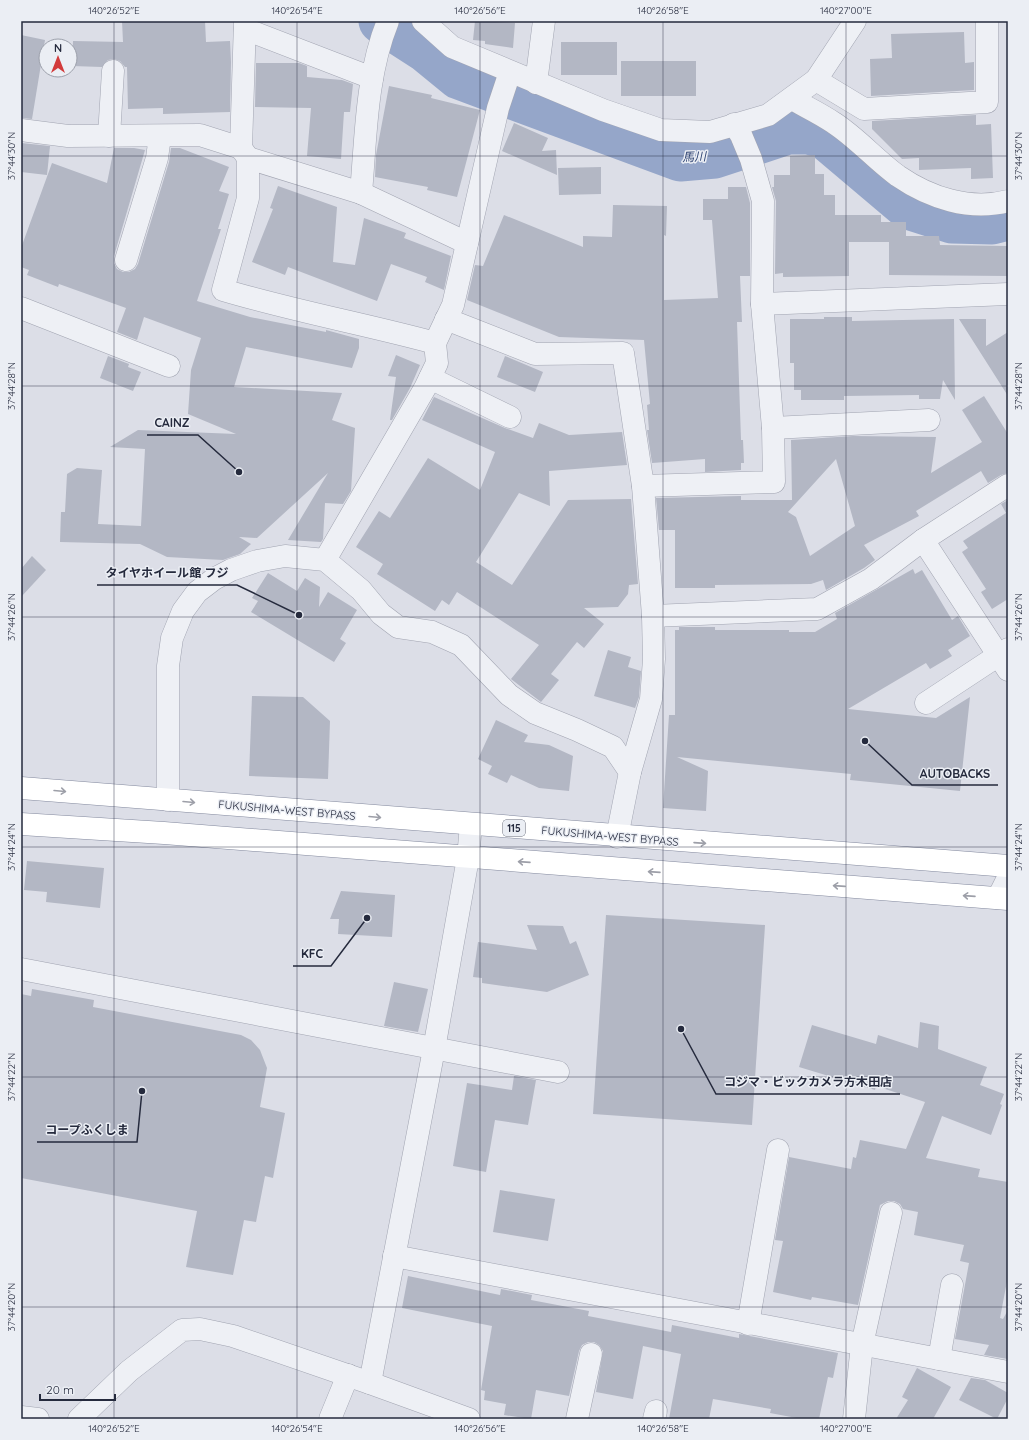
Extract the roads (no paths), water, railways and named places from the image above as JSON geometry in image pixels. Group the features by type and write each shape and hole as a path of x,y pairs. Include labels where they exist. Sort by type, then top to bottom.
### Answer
{"highway":[{"name":"FUKUSHIMA-WEST BYPASS","path":"21,788 1008,866"},
{"path":"21,824 164,833 1003,899"}],"street":[{"path":"423,21 452,47 509,77 536,83 603,110 661,130 710,132 737,130 768,114 792,99 816,80 855,21"},
{"path":"536,83 544,21"},
{"path":"816,80 864,109 987,102 987,21"},
{"path":"372,78 245,25 244,153 248,198 223,290 274,305 374,327 435,343"},
{"path":"361,193 372,78 386,28"},
{"path":"109,136 112,71"},
{"path":"325,560 430,378 437,363 435,343 452,305 498,108 509,77"},
{"path":"792,99 834,123 898,176 930,194 959,204 996,204 1008,201"},
{"path":"21,130 68,136 200,135 244,153 361,193 467,243"},
{"path":"643,486 774,482 773,428 762,304 763,201 751,159 737,130"},
{"path":"126,260 157,158 160,136"},
{"path":"762,304 1008,294"},
{"path":"21,308 170,366"},
{"path":"446,319 535,354 623,353 643,486 653,616 654,659 651,698 630,772 617,836"},
{"path":"430,378 510,417"},
{"path":"773,428 929,420"},
{"path":"653,616 817,609 871,579 923,540 1008,486"},
{"path":"923,540 1005,658 926,703"},
{"path":"168,800 168,666 172,638 183,611 198,592 214,579 231,570 257,560 285,556 325,560 361,590 381,614 398,627 432,632 461,646 509,695 534,713 577,730 613,747 630,772"},
{"path":"370,1383 434,1049 468,858 471,824"},
{"path":"1003,899 1008,878"},
{"path":"21,969 558,1072"},
{"path":"748,1324 778,1150"},
{"path":"854,1419 862,1345 891,1213"},
{"path":"394,1256 1008,1372"},
{"path":"939,1359 952,1285"},
{"path":"79,1419 129,1371 182,1330 200,1328 233,1336 348,1375 469,1419"},
{"path":"577,1419 591,1354"},
{"path":"330,1419 348,1375"},
{"path":"21,1417 38,1419"}],"waterway":[{"name":"馬川","path":"381,21 426,50 459,77 680,159 715,156 788,132 808,132 824,136 908,207 952,221 992,222 1008,218"}],"place":[{"name":"CAINZ","path":"239,472"},
{"name":"タイヤホイール館 フジ","path":"299,615"},
{"name":"AUTOBACKS","path":"865,741"},
{"name":"KFC","path":"367,918"},
{"name":"コジマ・ビックカメラ方木田店","path":"681,1029"},
{"name":"コープふくしま","path":"142,1091"}]}
